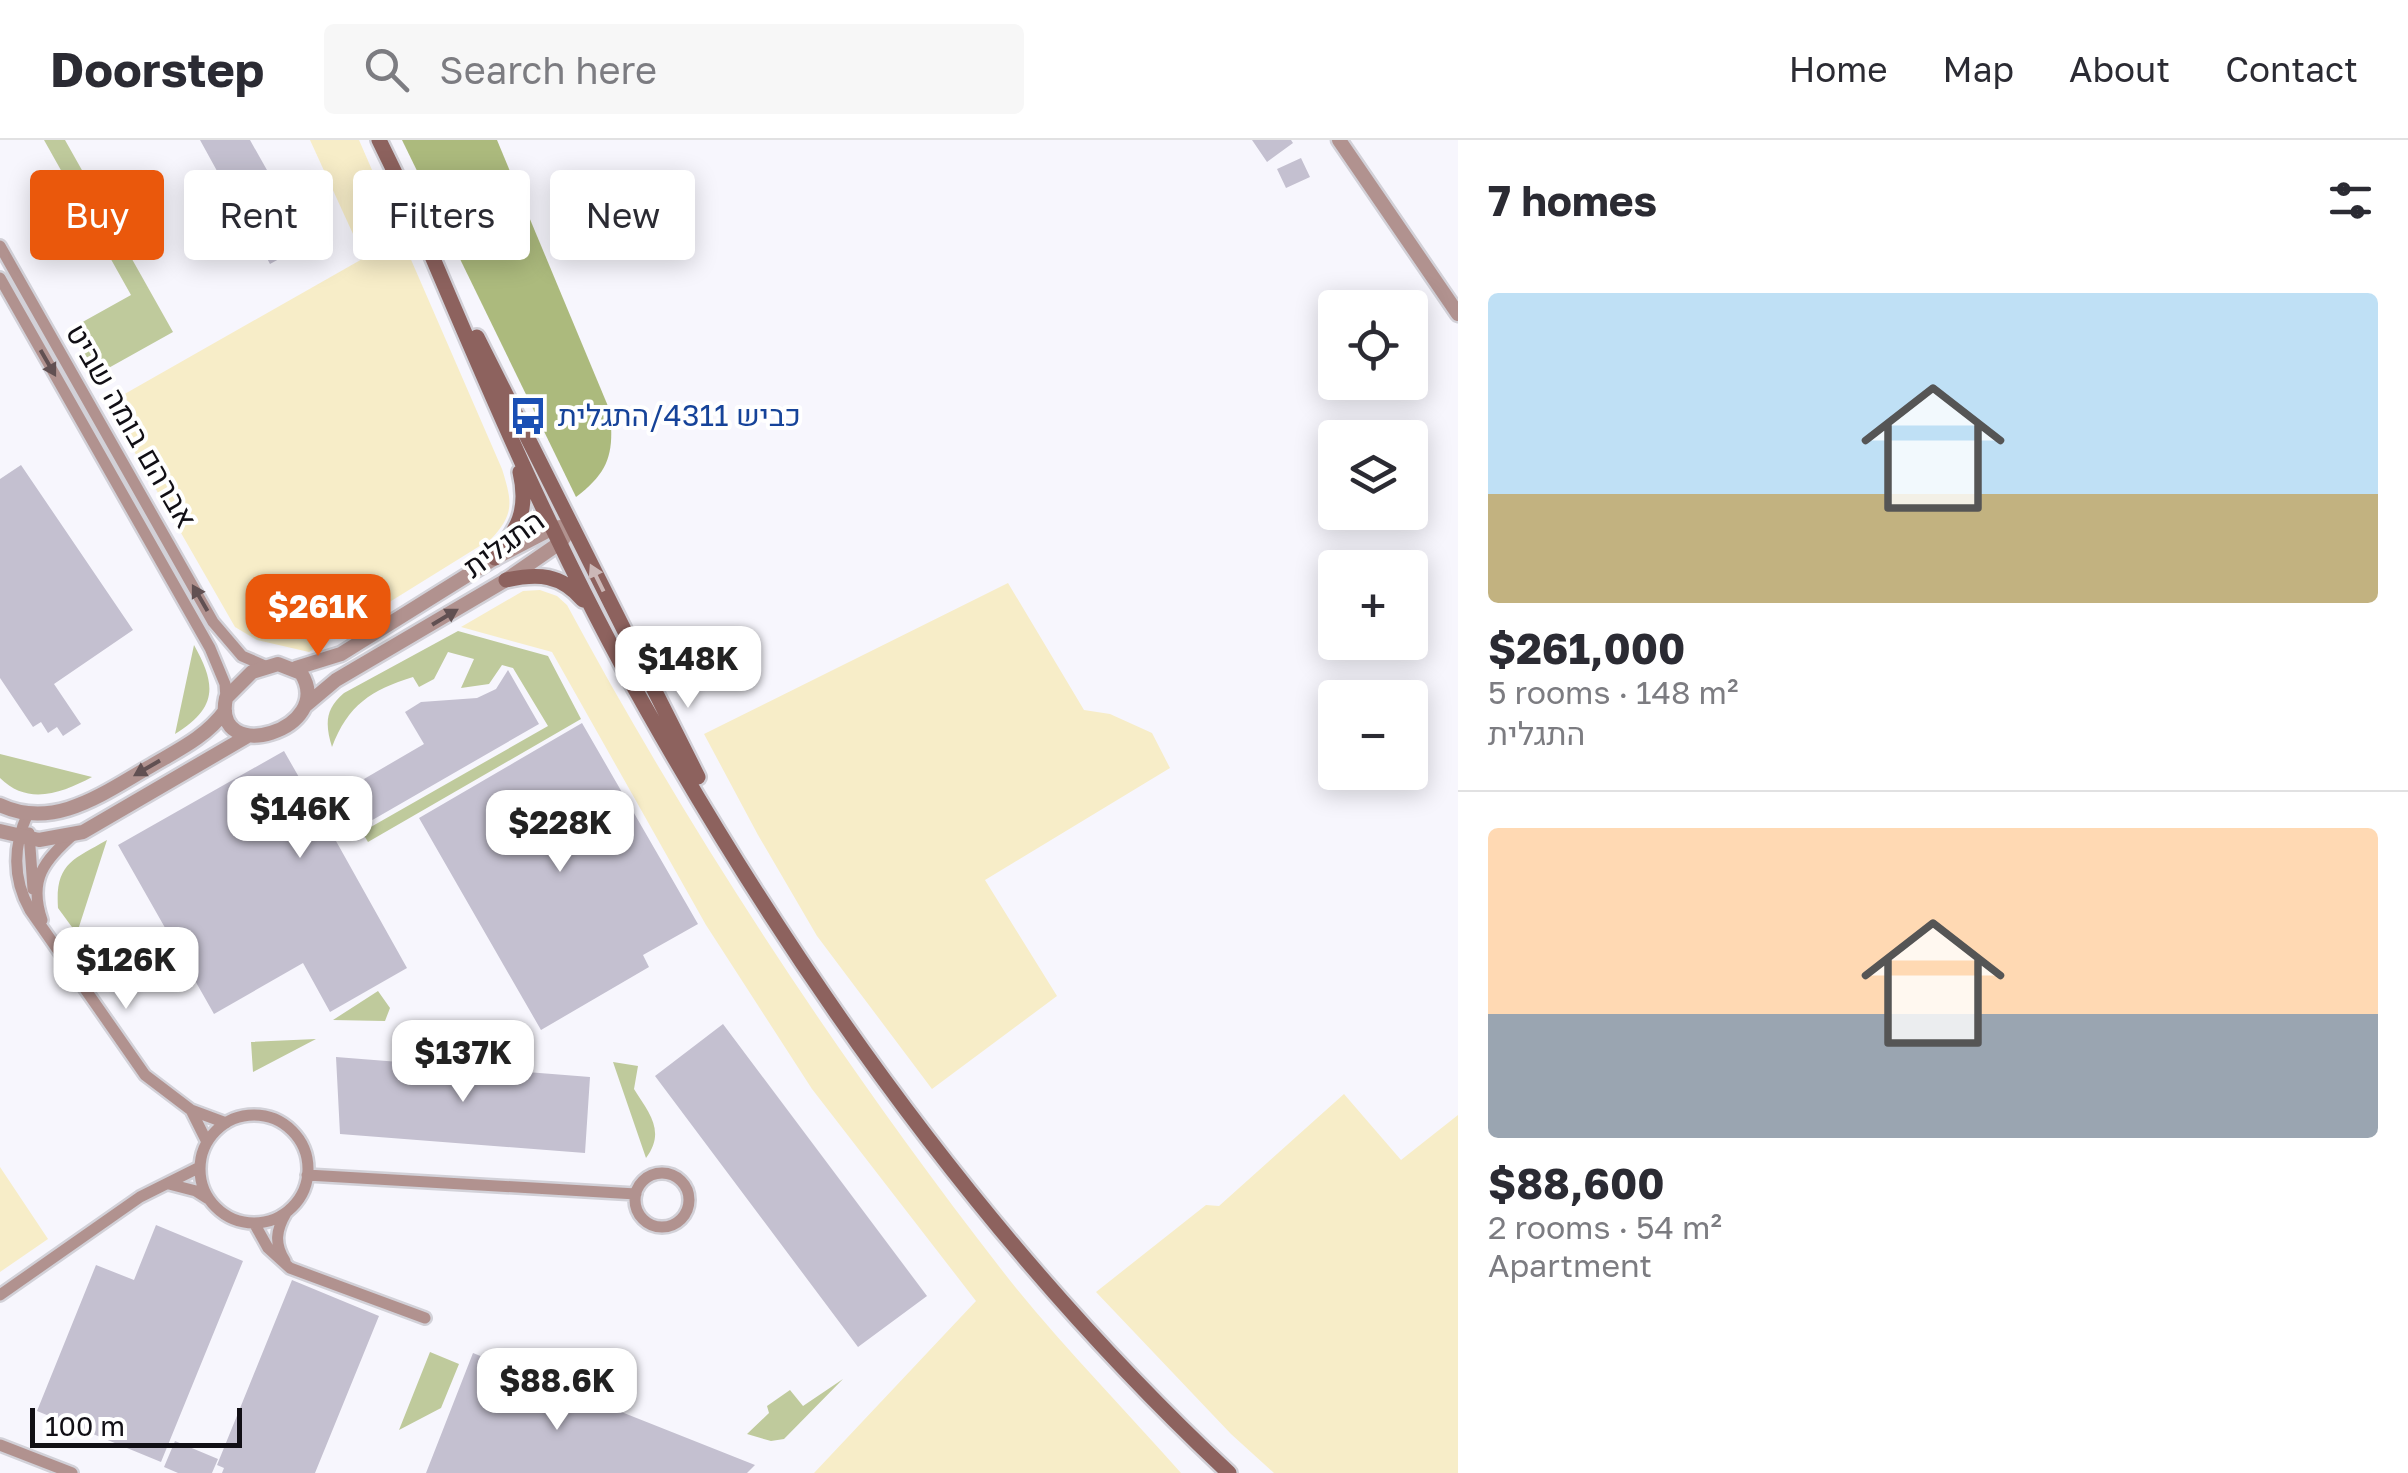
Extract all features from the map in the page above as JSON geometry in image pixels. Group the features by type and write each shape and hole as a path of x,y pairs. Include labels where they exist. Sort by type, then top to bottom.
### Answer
{"main road":[{"path":"380,140 394,170"},
{"path":"434,260 515,449 599,619 648,714 770,913 858,1045 982,1206 1102,1345 1230,1473"},
{"path":"438,260 652,689 770,913"},
{"path":"494,558 518,528 524,510 525,496 515,449"},
{"path":"506,580 537,574 554,578 576,592 599,619"}],"street":[{"path":"1339,140 1458,314"},
{"name":"אברהם בומה שביט","path":"0,246 213,622 242,656 265,666"},
{"name":"אברהם בומה שביט","path":"0,278 204,636 225,684 225,704"},
{"name":"התגלית","path":"304,706 336,680 506,580 571,526"},
{"name":"התגלית","path":"296,668 341,654 494,558 557,535"},
{"path":"0,831 23,838 74,834 106,820 246,736 275,732 292,721 304,706 306,682 296,668 265,666 241,680 214,724 188,745 87,802 59,811 28,814 2,806"},
{"path":"225,704 233,727 246,736"},
{"path":"28,814 20,886 30,910 154,1083 192,1110 226,1123"},
{"path":"35,897 42,868 74,834"},
{"path":"23,838 46,929"},
{"path":"192,1110 208,1142"},
{"path":"208,1198 200,1167 208,1142 226,1123 242,1116 258,1116 274,1119 288,1128 306,1155 307,1176 298,1200 278,1227 277,1240 290,1268"},
{"path":"0,1295 140,1197 200,1167"},
{"path":"663,1173 685,1185 689,1202 683,1218 675,1224 657,1227 641,1217 636,1209 636,1194 646,1178 663,1173"},
{"path":"307,1176 636,1194"},
{"path":"169,1184 196,1191 236,1220 254,1223 287,1212"},
{"path":"254,1223 268,1248 290,1268 425,1318"},
{"path":"0,1445 72,1473"}],"green space":[{"path":"44,140 65,140 82,170 61,170"},
{"path":"402,140 497,140 510,170 417,170"},
{"path":"530,219 610,411 607,460 596,478 576,497 460,260 530,260"},
{"path":"111,260 132,260 173,332 96,375 70,329 131,295"},
{"path":"458,631 548,656 581,719 368,842 362,832 548,726 513,668 502,665 489,684 461,688 474,659 448,652 434,679 419,687 413,677 363,701 346,720 332,747 328,717 344,693"},
{"path":"194,645 207,673 209,695 199,715 175,734"},
{"path":"0,754 92,777 57,792 22,792 0,778"},
{"path":"107,840 77,934 58,908 59,882 68,865"},
{"path":"378,991 390,1008 385,1021 333,1020"},
{"path":"316,1039 253,1072 251,1042"},
{"path":"613,1062 638,1066 634,1089 650,1114 655,1131 646,1158"},
{"path":"430,1352 459,1364 441,1408 399,1430"},
{"path":"843,1379 784,1439 771,1441 747,1434 769,1413 767,1406 790,1390 803,1406"}],"sand":[{"path":"310,140 359,140 372,170 353,170 353,234 333,190 333,170 324,170"},
{"path":"360,260 411,260 502,469 508,490 508,514 491,539 309,652 257,640 235,627 107,404"},
{"path":"1008,583 1084,710 1110,714 1152,733 1170,768 985,880 1057,996 932,1089 817,936 704,734"},
{"path":"540,590 557,596 567,605 717,862 882,1110 1022,1295 1181,1473 814,1473 976,1301 812,1089 706,925 552,652 461,627 523,591"},
{"path":"1344,1094 1401,1160 1458,1115 1458,1473 1274,1473 1231,1434 1096,1292 1206,1205 1219,1206"},
{"path":"0,1167 48,1239 0,1272"}],"building":[{"path":"200,140 250,140 267,170 238,170 216,170"},
{"path":"1252,140 1291,140 1293,143 1267,162"},
{"path":"1301,158 1310,177 1286,188 1277,169"},
{"path":"21,465 133,630 54,684 81,724 63,736 57,727 48,733 41,722 33,727 0,678 0,479"},
{"path":"508,670 539,724 336,841 407,968 330,1012 303,963 214,1014 118,845 284,751 316,807 424,744 405,712 421,702 477,698 496,689"},
{"path":"582,723 698,924 643,955 649,967 541,1030 419,818"},
{"path":"723,1024 927,1296 858,1347 655,1076"},
{"path":"336,1057 590,1077 585,1153 340,1134"},
{"path":"156,1225 243,1261 161,1462 37,1411 96,1265 134,1280"},
{"path":"292,1280 379,1316 315,1473 222,1473 224,1468 217,1465"},
{"path":"473,1353 755,1465 747,1473 426,1473"},
{"path":"175,1441 218,1459 212,1473 178,1473 164,1467"}],"place":[{"name":"כביש 4311/התגלית","path":"528,416"}]}
